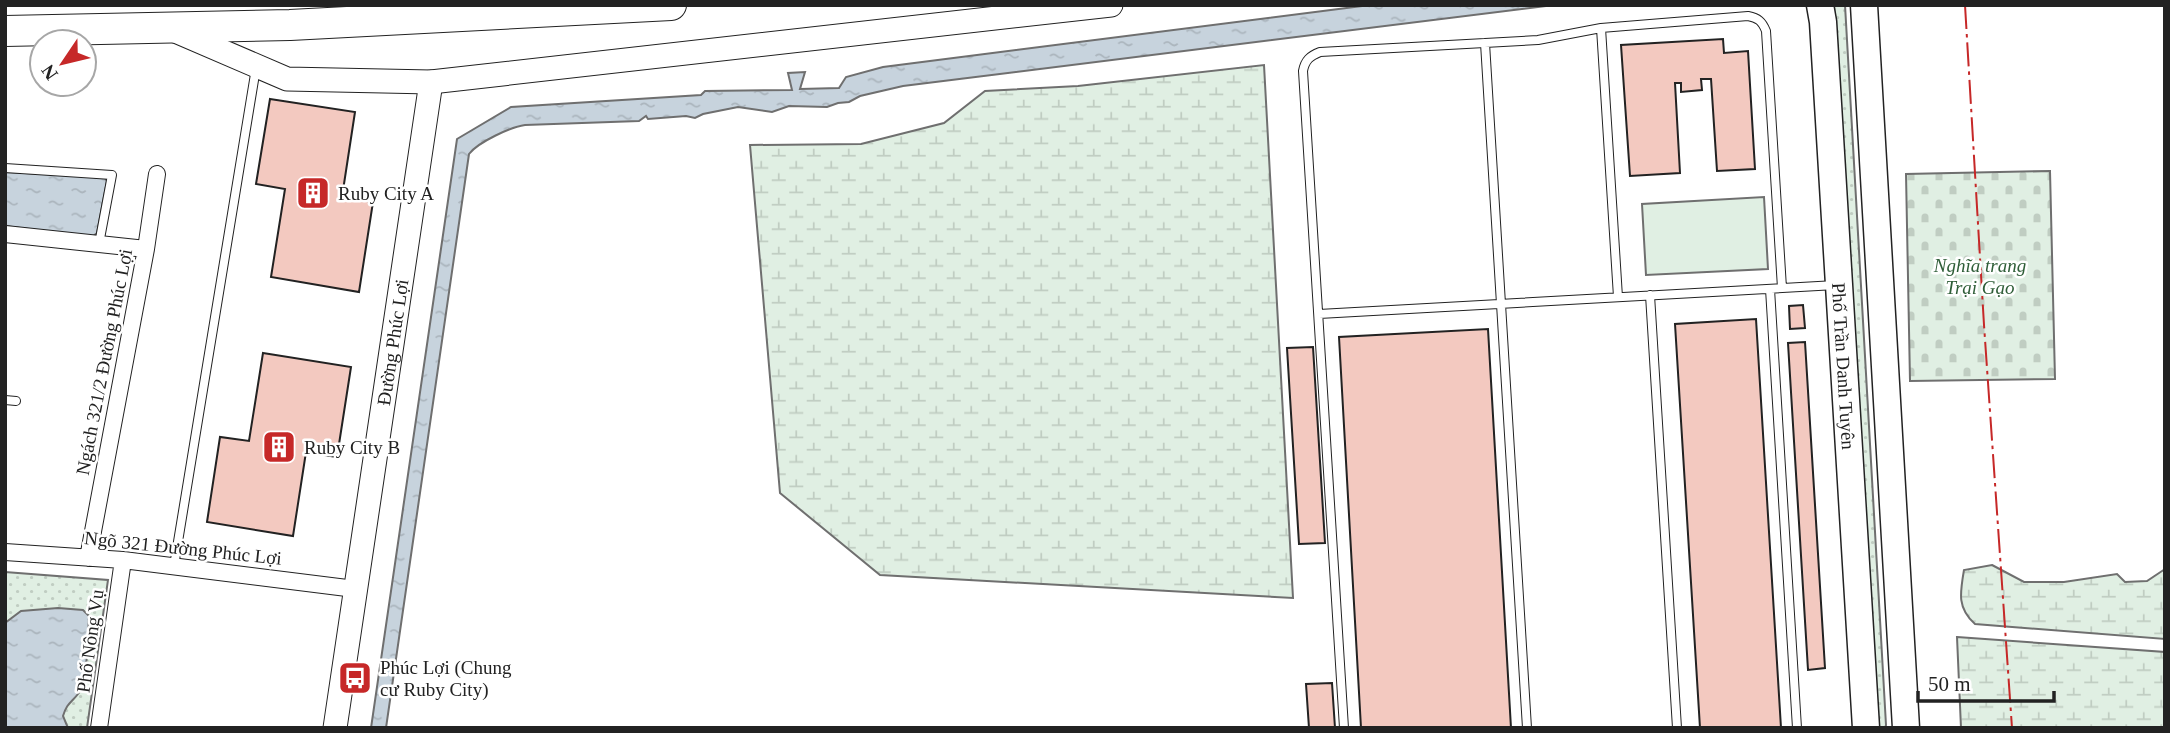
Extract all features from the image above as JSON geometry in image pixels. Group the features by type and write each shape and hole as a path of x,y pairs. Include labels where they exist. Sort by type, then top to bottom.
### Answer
{"highway":[{"path":"5,31 290,25 671,5"}],"main road":[{"path":"166,27 287,79 431,82 1111,5"},
{"name":"Phố Trần Danh Tuyên","path":"1819,5 1823,22 1866,728"},
{"name":"Phố Trần Danh Tuyên","path":"1864,5 1906,728"},
{"name":"Đường Phúc Lợi","path":"335,728 431,82"}],"street":[{"name":"Ngách 321/2 Đường Phúc Lợi","path":"88,558 146,250 157,174"},
{"path":"5,234 146,250"},
{"name":"Ngõ 321 Đường Phúc Lợi","path":"5,552 123,560 355,589"},
{"name":"Phố Nông Vụ","path":"99,728 123,560"}],"lane":[{"path":"1345,728 1303,71 1305,62 1320,52 1538,40 1601,28 1756,17 1763,23 1766,31 1782,288"},
{"path":"1601,28 1618,297"},
{"path":"1485,43 1527,728"},
{"path":"174,566 256,66"},
{"path":"5,168 112,174 99,244"},
{"path":"1318,314 1838,285"},
{"path":"1770,289 1797,728"},
{"path":"1650,295 1677,728"},
{"path":"5,400 16,401"}],"green space":[{"path":"1834,5 1845,5 1885,728 1877,727"},
{"path":"1264,65 1293,598 880,575 780,493 750,145 861,144 944,123 985,91 1078,86"},
{"name":"Nghĩa trang Trại Gạo","path":"2050,171 2055,379 1910,381 1906,174"},
{"path":"1764,197 1768,269 1646,275 1642,204"},
{"path":"1992,565 2024,582 2064,582 2117,574 2125,582 2147,581 2165,569 2165,639 1975,624 1965,612 1961,600 1964,570"},
{"path":"5,572 108,580 87,728 5,728"},
{"path":"1957,637 2165,652 2165,728 1961,728"}],"water":[{"path":"1370,5 1554,5 903,86 827,107 789,106 772,112 738,107 695,118 686,116 648,119 646,116 639,121 525,125 504,132 473,149 469,154 386,728 371,728 457,139 511,107 701,95 705,91 792,90 788,73 805,72 800,89 839,88 846,77 883,67"},
{"path":"5,172 104,177 107,181 97,233 92,237 5,226"},
{"path":"58,608 83,610 89,616 84,679 78,694 63,716 68,728 5,728 5,623 21,611"}],"building":[{"path":"1723,39 1724,53 1748,51 1755,169 1717,171 1711,79 1701,79 1702,90 1681,92 1681,83 1675,83 1680,173 1630,176 1621,45"},
{"name":"Ruby City A","path":"270,99 355,112 342,197 373,202 359,292 271,277 285,189 256,184"},
{"path":"1803,305 1805,328 1790,329 1789,306"},
{"path":"1756,319 1781,728 1700,728 1675,324"},
{"path":"1488,329 1511,728 1361,728 1339,337"},
{"path":"1805,342 1825,668 1808,670 1788,343"},
{"path":"1313,347 1325,543 1299,544 1287,348"},
{"name":"Ruby City B","path":"263,353 351,367 337,457 306,452 293,536 207,522 220,437 249,441"},
{"path":"1332,683 1335,728 1309,728 1306,684"}],"power":[{"path":"1965,5 2012,728"}],"place":[{"name":"Ruby City A","path":"313,193"},
{"name":"Ruby City B","path":"279,447"},
{"name":"Phúc Lợi (Chung cư Ruby City)","path":"355,678"}]}
